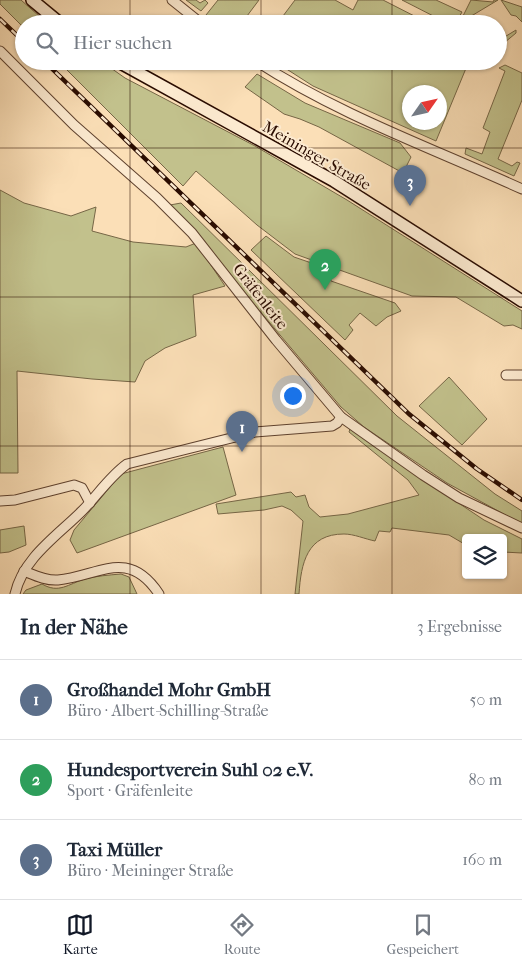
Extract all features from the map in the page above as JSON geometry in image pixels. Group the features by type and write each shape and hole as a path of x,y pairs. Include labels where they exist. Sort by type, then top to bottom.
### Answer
{"main road":[{"path":"32,0 50,15"},
{"name":"Meininger Straße","path":"133,70 334,181 522,301"}],"street":[{"path":"172,0 191,15"},
{"name":"Gräfenleite","path":"0,51 15,66"},
{"name":"Gräfenleite","path":"19,70 74,125 157,198 192,232 276,340 341,417 423,475 460,498 522,528"},
{"path":"271,70 308,93 351,114 522,189"},
{"path":"506,375 522,375"},
{"path":"15,594 24,571 38,553 90,503 116,472 127,464 255,432 332,426 338,423 341,417"},
{"path":"0,501 15,500 74,485 82,488 90,503"},
{"path":"24,571 49,580 57,580 116,567 132,570 146,578 159,594"}],"shaded area":[{"path":"0,0 21,0 38,15 15,15 15,19 0,4"},
{"path":"186,0 196,0 200,3 205,0 208,3 201,11"},
{"path":"218,0 259,0 248,15 206,15"},
{"path":"295,0 335,0 353,10 358,0 383,0 412,15 284,15"},
{"path":"402,0 436,0 462,12 460,15 431,15"},
{"path":"471,0 493,2 498,0 473,15 464,15"},
{"path":"501,0 522,7 522,22 516,16 511,15"},
{"path":"516,30 516,33 507,40 507,36"},
{"path":"507,66 522,73 522,100 498,159 512,166 517,162 520,163 514,176 465,154 466,148 482,154 490,132 483,128 505,71 503,70 507,70"},
{"path":"67,70 114,70 125,78 255,146 347,200 522,311 522,329 513,325 504,326 456,297 412,296 295,254 257,225 196,171 183,186"},
{"path":"288,70 465,70 447,114 447,85 402,85 402,126 313,86"},
{"path":"257,74 305,103 400,143 411,157 403,173 319,127 284,114 245,87"},
{"path":"411,130 441,130 436,141"},
{"path":"0,190 24,203 71,216 96,207 92,231 133,242 186,247 196,243 225,286 193,295 196,336 165,348 145,361 135,382 17,371 18,473 0,473"},
{"path":"181,203 397,416 495,494 522,511 522,524 447,483 364,427 341,407 170,205"},
{"path":"266,236 294,257 329,269 331,281 395,303 401,311 387,317 376,326 360,313 349,325 353,330 345,340 251,250"},
{"path":"449,377 487,419 462,445 419,406"},
{"path":"351,426 433,486 484,520 522,539 522,553 507,552 507,534 462,534 462,543 449,535 392,528 390,532 379,531 375,541 348,534 332,535 322,539 308,552 304,561 299,594 295,594 303,521 291,510 282,506 264,510 218,514 216,504 291,492 296,497 305,495 309,507 320,517 348,514 419,495 408,480 349,432"},
{"path":"223,447 236,495 77,553 70,540 74,530 121,474"},
{"path":"24,526 26,545 9,552 0,553 0,530"},
{"path":"121,574 129,577 137,594 23,594 26,590 42,584 48,587 59,588 89,578"}],"railway":[{"path":"0,19 15,33"},
{"path":"53,70 409,414 477,469 522,500"}],"place":[{"name":"Taxi Müller","path":"410,206"},
{"name":"Hundesportverein Suhl 02 e.V.","path":"325,290"},
{"name":"Großhandel Mohr GmbH","path":"242,452"}]}
